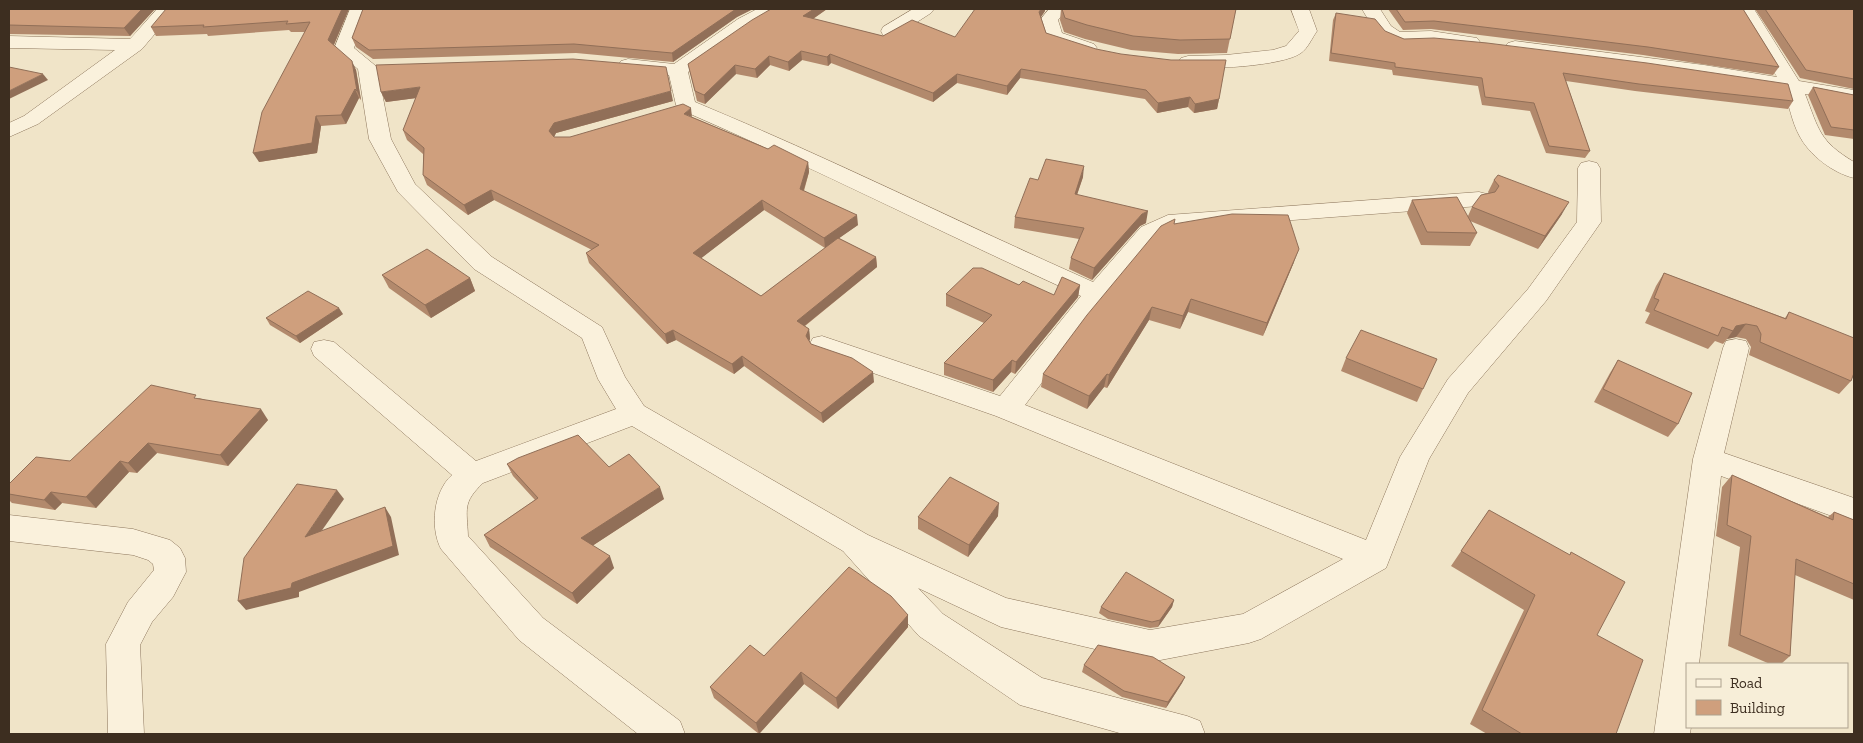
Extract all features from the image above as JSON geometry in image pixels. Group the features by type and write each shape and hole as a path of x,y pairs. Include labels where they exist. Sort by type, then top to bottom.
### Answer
{"street":[{"path":"9,131 31,120 135,45 167,9"},
{"path":"359,9 344,49 377,67 380,139 406,187 483,264 592,333 612,379 634,414 854,542 1001,612 1150,646 1249,628 1375,558 1415,457 1458,386 1538,296 1589,222 1589,168"},
{"path":"604,63 678,70 745,23 770,9"},
{"path":"890,31 926,9"},
{"path":"1058,9 1049,20 1053,36 1078,46 1103,52"},
{"path":"1174,62 1212,63 1263,57 1293,50 1308,31 1300,9"},
{"path":"1371,9 1384,30 1393,36 1403,39 1431,38 1704,71 1854,96"},
{"path":"1744,9 1792,85 1810,135 1827,155 1854,171"},
{"path":"9,42 135,45"},
{"path":"678,70 677,108 775,143 966,234 1098,294"},
{"path":"1006,409 1075,321 1149,232 1168,222 1479,199"},
{"path":"822,344 1006,409 1375,558"},
{"path":"1672,734 1708,459 1736,348"},
{"path":"324,349 472,475"},
{"path":"634,414 472,475 459,486 450,504 452,540 530,628 666,734"},
{"path":"1708,459 1854,511"},
{"path":"9,528 133,542 159,550 169,558 170,572 161,587 140,612 123,644 126,734"},
{"path":"854,542 931,625 1033,693 1187,734"}],"building":[{"path":"9,9 142,9 124,28 9,25"},
{"path":"166,9 342,9 328,40 352,61 357,91 355,89 341,115 316,116 312,143 253,153 262,112 310,22 286,24 288,21 203,27 204,25 151,27"},
{"path":"363,9 736,9 672,53 574,44 369,50 352,38"},
{"path":"771,9 814,9 803,16 883,36 912,20 955,37 975,9 1041,9 1039,12 1046,33 1096,49 1171,60 1226,60 1219,99 1195,104 1190,97 1158,103 1146,90 1021,69 1007,86 957,74 933,93 830,54 827,57 801,51 788,62 769,56 755,69 735,65 704,95 695,91 688,64"},
{"path":"1062,9 1236,9 1230,39 1180,40 1133,36 1087,25 1065,18"},
{"path":"1396,9 1743,9 1779,67 1648,47 1434,21 1405,22"},
{"path":"1765,9 1854,9 1854,79 1806,70"},
{"path":"1336,13 1375,19 1385,31 1404,39 1434,38 1487,43 1647,63 1788,84 1793,101 1639,84 1563,73 1590,151 1549,146 1534,103 1485,97 1482,78 1395,67 1395,63 1331,53"},
{"path":"573,59 666,67 671,91 554,123 549,131 554,137 570,137 683,104 691,108 684,114 768,149 774,145 808,162 800,189 857,215 824,238 762,200 693,253 761,296 838,238 876,257 797,321 809,329 806,336 811,344 852,358 873,372 821,413 742,356 732,364 673,330 665,334 586,253 599,245 491,190 464,205 423,175 424,148 403,130 420,87 381,92 376,65"},
{"path":"9,67 43,74 9,91"},
{"path":"1813,87 1854,95 1854,130 1831,127"},
{"path":"1046,159 1084,166 1075,194 1148,211 1142,214 1094,268 1071,258 1084,228 1015,217 1030,178 1038,180"},
{"path":"1498,175 1569,202 1545,236 1472,207 1481,195 1495,192 1499,186 1494,180"},
{"path":"1457,197 1477,233 1427,232 1412,200"},
{"path":"1232,214 1288,215 1299,249 1267,323 1191,299 1183,316 1152,307 1109,375 1107,374 1089,396 1043,374 1087,315 1161,226 1175,219 1174,224"},
{"path":"427,249 470,278 425,305 382,275"},
{"path":"973,268 982,268 1019,285 1023,281 1054,295 1062,277 1080,285 1016,362 1012,360 993,380 944,363 992,315 946,294"},
{"path":"1664,273 1786,319 1789,312 1854,338 1854,373 1851,381 1760,342 1761,334 1757,326 1746,324 1736,326 1733,331 1722,327 1718,336 1654,310 1659,300 1654,298"},
{"path":"308,291 339,308 296,336 266,318"},
{"path":"1361,330 1437,359 1423,389 1346,358"},
{"path":"1618,360 1692,393 1678,424 1603,389"},
{"path":"151,385 196,395 194,398 261,409 220,455 148,443 128,463 120,461 86,497 51,492 44,500 9,494 9,484 36,457 70,461"},
{"path":"578,435 609,467 629,454 660,487 581,538 610,556 572,593 484,535 538,498 507,464"},
{"path":"1732,475 1833,520 1834,512 1854,520 1854,584 1796,559 1790,656 1740,635 1751,536 1727,525"},
{"path":"950,477 999,503 969,545 918,517"},
{"path":"297,484 337,490 305,537 385,507 393,546 292,583 291,588 238,601 244,558"},
{"path":"1489,510 1570,555 1571,552 1625,582 1597,635 1643,660 1616,734 1522,734 1482,710 1535,595 1461,551"},
{"path":"849,567 891,596 908,615 836,698 801,672 756,723 710,687 750,645 764,656"},
{"path":"1126,572 1174,600 1160,620 1152,622 1110,612 1101,607"},
{"path":"1098,645 1153,657 1185,677 1168,702 1124,691 1084,665"}]}
